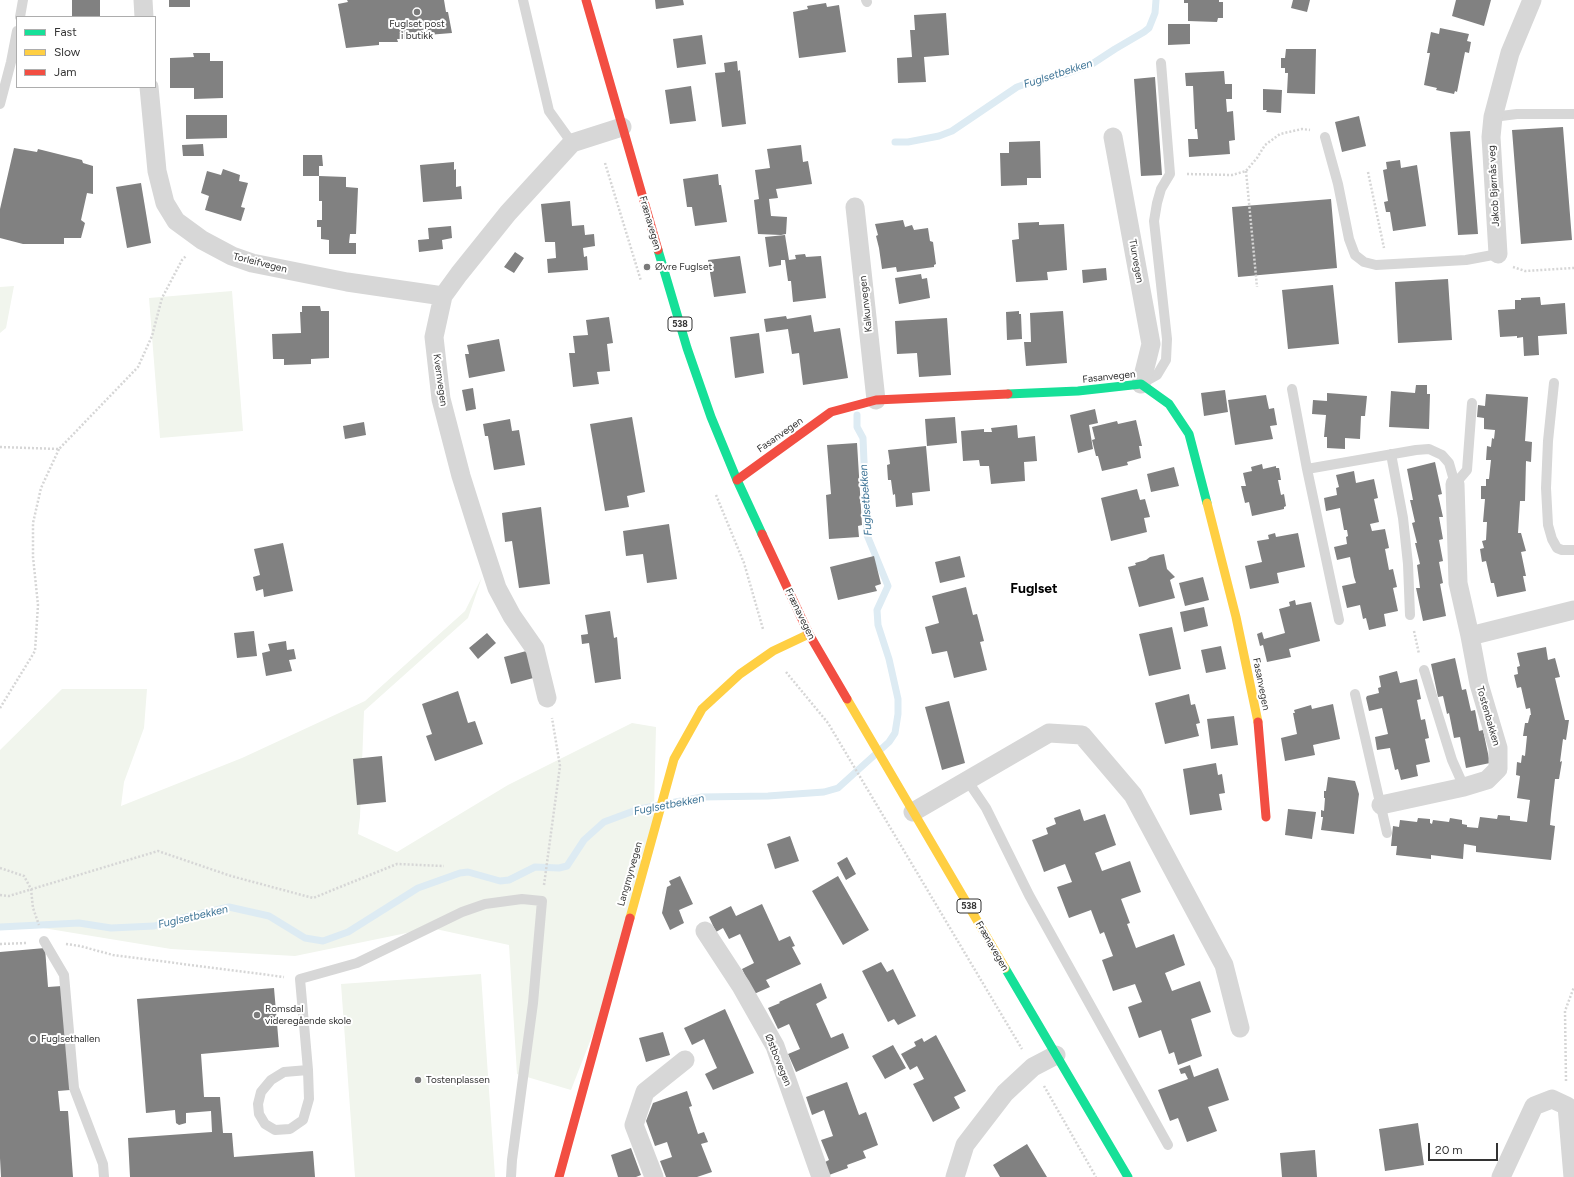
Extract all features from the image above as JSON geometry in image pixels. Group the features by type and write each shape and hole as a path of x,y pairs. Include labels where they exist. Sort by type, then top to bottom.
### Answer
{"main road":[{"name":"Frænavegen","path":"586,0 687,348 711,417 737,480 809,634 1128,1177"},
{"name":"Fasanvegen","path":"737,480 831,412 876,400 1078,391 1141,384 1169,404 1189,434 1238,624 1258,724 1266,818"},
{"name":"Langmyrvegen","path":"559,1177 674,759 702,709 740,674 773,651 809,634"}],"street":[{"path":"143,0 144,16"},
{"name":"Jakob Bjørnås veg","path":"1498,254 1491,137 1493,117 1510,53 1532,0"},
{"name":"Torleifvegen","path":"149,88 157,170 164,203 176,221 202,240 232,256 252,263 347,282 443,296"},
{"name":"Kvernvegen","path":"547,698 535,649 512,616 497,588 461,476 441,399 434,337 443,296 508,213 572,143 622,127"},
{"name":"Tiurvegen","path":"1114,137 1151,344 1141,384"},
{"name":"Kalkunvegen","path":"855,207 876,400"},
{"name":"Tostenbakken","path":"1381,805 1487,780 1498,769 1498,748 1479,684 1458,583 1455,484"},
{"path":"1470,636 1574,610"},
{"path":"913,812 1049,733 1082,735 1133,794 1137,801 1224,965 1240,1028"},
{"name":"Østbovegen","path":"705,931 741,986 775,1046 821,1177"},
{"path":"955,1177 965,1145 1005,1092 1033,1067 1056,1054"},
{"path":"654,1177 634,1125 645,1092 685,1060"},
{"path":"1502,1177 1534,1106 1559,1102 1573,1177"}],"lane":[{"path":"20,16 23,0"},
{"path":"523,0 549,111 572,143"},
{"path":"0,104 16,36"},
{"path":"1141,384 1157,375 1166,360 1167,339 1154,221 1161,189 1170,174 1161,63"},
{"path":"1493,117 1517,114 1574,114"},
{"path":"1325,137 1338,184 1349,239 1355,255 1364,262 1376,265 1466,260 1498,254"},
{"path":"1554,383 1548,441 1546,488 1548,526 1556,548 1562,550 1574,550"},
{"path":"1292,389 1307,469 1339,620"},
{"path":"1455,484 1467,470 1472,403"},
{"path":"1307,469 1391,454 1429,449 1442,455 1449,463 1455,484"},
{"path":"1391,454 1403,518 1408,564 1410,615"},
{"path":"1424,670 1452,760 1464,786"},
{"path":"1355,694 1387,833"},
{"path":"967,780 986,808 1029,895 1168,1145"},
{"path":"308,1070 284,1072 271,1080 261,1092 258,1104 259,1114 265,1124 275,1130 290,1129 303,1120 309,1099 308,1070 300,979 357,963 462,912 485,904 522,900 542,901 533,1004 511,1177"},
{"path":"44,941 64,976 74,1088 103,1164 104,1177"}],"path":[{"path":"1170,174 1232,175 1246,171 1257,158 1264,144 1280,134 1302,129 1315,130 1325,137"},
{"path":"1246,171 1257,287"},
{"path":"1368,172 1387,264"},
{"path":"0,708 35,651 38,605 33,557 33,523 41,488 59,449 138,367 152,336 162,298 182,260 202,240"},
{"path":"1498,254 1514,268 1525,271 1574,268"},
{"path":"0,447 59,449"},
{"path":"1410,615 1424,670"},
{"path":"786,672 828,723 979,974 1096,1177"},
{"path":"542,901 560,766 556,735 547,698"},
{"path":"0,895 9,896 158,850 231,876 312,898 397,864 444,866"},
{"path":"0,868 24,876 31,889 33,908"},
{"path":"0,944 40,943 44,941 80,946 113,955 142,960 300,979"},
{"path":"1559,1102 1565,1011 1574,987"}],"shaded area":[{"path":"14,286 6,328 0,333 0,287"},
{"path":"232,291 243,431 160,438 149,298"},
{"path":"482,577 468,618 364,711 358,834 397,852 508,785 632,723 656,727 653,851 614,980 571,1090 517,1074 509,945 431,928 295,956 171,949 37,927 0,925 0,750 62,689 147,689 144,728 124,782 121,806 242,758 365,701 465,611"},
{"name":"Tostenplassen","path":"481,974 495,1177 355,1177 341,984"}],"building":[{"path":"72,0 100,0 100,16 72,16"},
{"path":"169,0 190,0 190,7 169,7"},
{"path":"347,0 444,0 452,33 415,36 415,39 397,39 398,42 379,42 379,45 346,48 338,4 348,2"},
{"path":"655,0 683,0 684,5 656,9"},
{"path":"1184,0 1219,0 1219,2 1223,2 1223,18 1218,18 1217,22 1188,21 1188,3 1184,3"},
{"path":"1293,0 1310,0 1307,12 1291,8"},
{"path":"1456,0 1491,0 1484,26 1452,16"},
{"path":"826,3 827,7 839,5 846,52 799,58 793,12 808,9 807,6"},
{"path":"946,13 949,55 924,57 926,82 898,83 897,58 912,57 910,30 915,30 914,15"},
{"path":"1168,24 1190,24 1190,44 1168,45"},
{"path":"1440,28 1469,34 1467,41 1471,42 1469,53 1465,52 1457,92 1455,91 1454,94 1436,90 1437,88 1424,85 1430,53 1427,53 1431,32 1439,34"},
{"path":"702,35 706,64 677,68 673,39"},
{"path":"1286,49 1316,49 1315,94 1287,93 1288,73 1285,73 1285,68 1281,68 1281,58 1285,58"},
{"path":"193,53 210,53 210,61 223,61 223,98 194,99 194,88 170,88 170,58 194,57"},
{"path":"737,61 738,71 740,70 746,124 722,127 715,73 725,72 724,63"},
{"path":"1224,71 1225,84 1232,84 1232,99 1226,99 1227,112 1233,111 1235,140 1229,141 1230,154 1189,157 1188,139 1198,139 1197,129 1195,129 1193,86 1186,86 1185,73"},
{"path":"1155,77 1162,175 1141,176 1134,79"},
{"path":"691,86 696,121 670,124 665,90"},
{"path":"1263,89 1282,90 1281,113 1266,112 1267,110 1263,110"},
{"path":"186,115 227,115 227,138 186,139"},
{"path":"1359,116 1366,146 1342,152 1335,122"},
{"path":"1563,127 1572,240 1521,244 1512,130"},
{"path":"1470,131 1478,234 1458,235 1450,132"},
{"path":"1040,141 1041,178 1027,178 1027,185 1001,186 1000,153 1009,153 1009,142"},
{"path":"203,144 204,156 183,156 182,145"},
{"path":"801,145 803,162 808,161 812,184 776,189 778,198 769,199 771,216 787,217 786,234 758,234 754,200 759,199 755,170 770,168 767,149"},
{"path":"14,148 37,152 38,149 82,160 83,163 93,166 93,194 87,193 81,220 85,223 81,238 64,238 64,244 23,244 0,238 0,209"},
{"path":"303,155 322,155 323,166 319,166 319,176 303,176"},
{"path":"1400,160 1401,168 1417,165 1426,226 1393,231 1390,212 1386,212 1384,202 1388,201 1383,170 1387,169 1386,162"},
{"path":"454,162 454,170 456,169 456,187 461,186 462,199 423,202 420,165"},
{"path":"223,169 240,175 239,181 248,183 241,207 245,208 241,221 205,210 209,196 201,193 207,171 221,175"},
{"path":"718,174 727,222 695,226 692,207 687,207 683,179"},
{"path":"319,176 346,177 346,187 358,188 356,234 350,234 349,243 356,243 356,254 329,254 329,240 321,239 321,227 317,227 317,220 322,220 322,201 319,201"},
{"path":"141,183 151,243 127,248 116,187"},
{"path":"1331,199 1337,268 1238,277 1232,207"},
{"path":"570,201 572,226 584,225 585,235 594,234 595,246 583,248 584,257 587,256 588,270 548,273 547,259 556,258 555,242 545,242 541,204"},
{"path":"903,220 905,227 912,225 914,230 928,228 930,241 933,242 936,264 934,267 897,272 896,267 882,269 876,236 878,235 875,224"},
{"path":"1039,222 1039,225 1064,224 1067,270 1047,272 1048,280 1016,282 1012,240 1019,239 1018,223"},
{"path":"451,226 452,238 442,240 443,249 419,252 418,240 429,239 428,228"},
{"path":"785,235 789,260 796,259 795,255 805,254 806,257 821,256 826,298 793,302 791,281 788,281 785,260 781,260 781,265 769,267 765,237"},
{"path":"515,252 524,258 514,273 504,267"},
{"path":"740,256 746,293 714,297 708,260"},
{"path":"1106,268 1107,280 1083,283 1082,270"},
{"path":"921,274 922,279 927,278 930,298 899,304 895,278"},
{"path":"1448,279 1452,340 1398,343 1395,282"},
{"path":"1333,285 1339,344 1288,349 1282,290"},
{"path":"1540,297 1541,305 1565,303 1567,334 1538,336 1539,355 1524,356 1523,337 1500,337 1498,310 1515,309 1515,300 1521,300 1521,298"},
{"path":"302,306 320,306 321,311 329,311 329,358 311,359 311,364 284,365 284,359 273,359 272,334 301,333 300,312 302,312"},
{"path":"1019,311 1019,314 1021,314 1022,339 1007,340 1006,312"},
{"path":"1063,311 1067,363 1026,366 1024,342 1031,342 1030,313"},
{"path":"811,315 814,332 840,328 848,378 803,385 799,353 792,354 788,329 766,332 764,319 786,316 787,319"},
{"path":"609,317 613,343 607,344 610,371 597,372 599,384 573,387 569,353 575,353 573,336 588,335 586,320"},
{"path":"947,318 951,375 919,377 917,353 897,354 895,321"},
{"path":"759,333 764,373 735,378 730,337"},
{"path":"499,339 505,371 469,378 465,354 469,354 467,345"},
{"path":"1416,385 1427,385 1427,394 1430,394 1429,429 1389,427 1391,391 1415,393"},
{"path":"473,388 476,409 466,411 462,390"},
{"path":"1225,390 1228,412 1204,416 1201,393"},
{"path":"1327,393 1367,396 1365,416 1361,416 1360,439 1345,438 1345,449 1327,448 1327,437 1324,437 1326,415 1312,414 1313,400 1327,401"},
{"path":"1486,394 1528,397 1525,441 1532,442 1531,462 1526,461 1525,501 1520,501 1518,533 1521,533 1526,551 1521,552 1526,576 1523,576 1526,591 1497,597 1494,583 1491,583 1486,561 1482,562 1480,549 1484,548 1482,541 1486,540 1487,522 1483,522 1485,499 1481,499 1481,486 1486,486 1486,479 1489,479 1491,460 1486,460 1487,446 1491,447 1495,430 1484,429 1484,418 1477,417 1478,405 1485,406"},
{"path":"1266,395 1269,409 1274,408 1277,425 1270,426 1273,439 1235,445 1228,400"},
{"path":"1095,409 1098,423 1089,425 1093,449 1078,453 1070,415"},
{"path":"632,417 645,492 627,496 629,507 605,511 590,424"},
{"path":"955,417 957,443 927,446 925,419"},
{"path":"510,419 512,431 519,430 525,465 494,470 488,436 485,436 483,424"},
{"path":"1136,420 1142,446 1139,446 1141,458 1127,462 1128,465 1102,471 1092,440 1095,439 1092,427 1117,421 1118,424"},
{"path":"364,422 366,435 345,439 343,426"},
{"path":"1017,425 1018,438 1035,436 1037,461 1024,462 1025,481 991,484 989,466 980,466 979,460 963,461 961,431 984,429 984,432 992,432 991,428"},
{"path":"857,443 862,525 858,526 859,537 829,539 826,495 831,494 827,445"},
{"path":"926,446 930,491 912,493 913,505 896,507 895,494 893,495 891,480 888,480 887,465 890,464 888,450"},
{"path":"1435,462 1442,494 1438,495 1443,517 1439,517 1443,539 1439,540 1443,561 1439,562 1443,583 1440,584 1446,616 1423,621 1416,588 1420,588 1417,565 1420,564 1412,523 1415,522 1410,500 1413,500 1407,469"},
{"path":"1262,464 1263,469 1276,466 1276,468 1279,468 1281,480 1278,480 1281,495 1284,494 1286,506 1284,509 1252,516 1249,502 1245,503 1241,486 1246,486 1243,473 1252,471 1251,467"},
{"path":"1174,467 1179,486 1151,492 1147,474"},
{"path":"1354,471 1356,483 1374,479 1378,498 1374,499 1379,522 1370,524 1372,531 1385,529 1389,548 1385,549 1389,570 1393,569 1397,587 1393,588 1398,611 1384,614 1386,626 1369,630 1366,618 1363,619 1360,605 1347,608 1342,586 1356,583 1350,557 1337,560 1334,547 1347,544 1347,530 1344,530 1340,508 1326,511 1324,498 1337,495 1336,488 1339,487 1336,475"},
{"path":"1137,489 1140,500 1145,499 1150,517 1144,518 1147,532 1111,541 1101,498"},
{"path":"541,507 550,584 519,588 512,541 505,542 502,513"},
{"path":"669,524 677,579 647,583 643,554 626,556 623,531"},
{"path":"1275,533 1276,537 1298,533 1305,567 1277,573 1279,583 1250,589 1245,566 1262,562 1257,541 1269,539 1268,535"},
{"path":"283,543 293,591 264,597 263,589 256,591 253,577 260,575 254,549"},
{"path":"1164,554 1167,569 1175,577 1170,580 1175,598 1139,607 1128,567 1136,565 1135,563 1146,560 1150,557"},
{"path":"874,556 881,584 875,586 877,591 838,600 830,567"},
{"path":"960,556 965,577 940,583 935,562"},
{"path":"1203,577 1209,600 1185,606 1179,583"},
{"path":"966,587 973,615 977,614 984,641 980,642 987,670 954,678 947,651 932,654 925,627 939,623 932,596"},
{"path":"1295,600 1296,605 1311,602 1320,641 1289,649 1291,657 1267,662 1263,645 1260,646 1257,634 1262,632 1264,639 1285,633 1279,609 1290,606 1289,602"},
{"path":"1204,607 1208,626 1184,632 1180,612"},
{"path":"610,611 614,638 617,637 621,679 595,683 589,643 582,644 581,635 588,634 585,615"},
{"path":"1172,627 1181,669 1149,676 1139,634"},
{"path":"254,631 257,656 237,658 234,633"},
{"path":"487,633 496,643 478,659 469,648"},
{"path":"286,641 287,650 294,649 296,659 289,660 292,671 266,676 262,653 270,651 268,644"},
{"path":"1221,646 1226,669 1206,673 1201,650"},
{"path":"1546,647 1548,660 1555,658 1560,677 1555,678 1565,720 1569,720 1566,740 1563,739 1559,779 1555,779 1550,825 1555,826 1551,860 1476,852 1476,846 1464,844 1463,859 1431,855 1431,859 1396,855 1397,846 1391,846 1393,826 1399,827 1400,820 1417,822 1418,818 1430,819 1430,823 1432,824 1433,820 1449,822 1450,818 1462,820 1462,824 1467,825 1467,827 1478,828 1480,817 1497,819 1498,815 1510,816 1510,820 1527,822 1530,800 1517,798 1520,776 1516,775 1517,762 1521,763 1522,755 1525,756 1527,736 1523,736 1525,723 1528,723 1531,715 1530,708 1526,709 1521,687 1517,688 1514,675 1518,674 1517,667 1520,666 1517,653"},
{"path":"530,650 537,677 511,684 504,657"},
{"path":"1455,658 1462,690 1466,689 1471,711 1475,710 1479,731 1483,730 1490,763 1466,768 1460,737 1454,738 1449,713 1447,714 1443,696 1438,697 1431,664"},
{"path":"1397,671 1400,683 1417,679 1421,699 1417,700 1421,720 1425,719 1429,738 1425,739 1430,762 1416,765 1418,776 1401,780 1398,769 1395,770 1390,748 1377,750 1375,737 1388,734 1382,708 1369,711 1366,698 1367,696 1379,693 1378,688 1381,687 1379,676"},
{"path":"458,691 468,723 475,721 483,744 435,761 426,736 432,734 422,704"},
{"path":"1189,694 1191,705 1195,704 1200,723 1196,724 1199,736 1165,744 1155,703"},
{"path":"949,701 965,763 942,770 925,707"},
{"path":"1333,704 1340,739 1313,745 1315,755 1285,761 1281,738 1297,734 1293,713 1295,713 1294,710 1311,705 1312,709"},
{"path":"1234,716 1238,745 1211,749 1207,719"},
{"path":"382,756 386,802 357,805 353,759"},
{"path":"1216,763 1218,775 1222,774 1225,793 1219,794 1222,810 1190,815 1183,769"},
{"path":"1328,777 1355,781 1359,794 1354,834 1321,830 1323,817 1321,817 1321,810 1324,811 1324,791 1326,791"},
{"path":"1080,809 1084,821 1105,814 1116,845 1095,853 1102,871 1130,861 1141,892 1121,899 1130,923 1127,924 1136,948 1174,934 1185,965 1165,973 1172,991 1200,981 1211,1012 1191,1019 1202,1056 1178,1065 1174,1052 1169,1054 1161,1030 1139,1038 1128,1007 1142,1002 1135,984 1113,991 1102,960 1113,956 1104,932 1100,934 1091,910 1069,918 1057,887 1072,882 1065,864 1044,872 1032,840 1048,834 1046,828 1056,824 1054,818"},
{"path":"1288,809 1316,812 1312,839 1285,835"},
{"path":"790,836 799,861 775,869 767,844"},
{"path":"847,857 856,874 846,880 837,863"},
{"path":"680,876 693,904 679,910 684,923 670,930 662,913 667,887 671,885 669,881"},
{"path":"838,876 869,930 843,945 812,891"},
{"path":"762,904 779,941 790,936 795,946 792,947 801,964 766,980 770,987 754,994 742,969 754,963 740,934 729,939 723,928 716,932 709,917 731,906 736,916"},
{"name":"Fuglsethallen","path":"45,948 48,987 62,986 70,1090 58,1091 60,1111 68,1111 73,1177 1,1177 0,952"},
{"path":"881,962 887,972 893,969 916,1016 898,1025 894,1019 888,1022 862,971"},
{"path":"821,983 827,998 816,1004 831,1038 843,1033 849,1048 796,1072 788,1054 800,1049 789,1024 778,1029 768,1008"},
{"path":"274,988 279,1047 201,1054 204,1097 220,1097 223,1133 232,1133 234,1157 313,1151 315,1177 130,1177 128,1138 212,1132 211,1111 186,1113 186,1123 179,1125 176,1123 175,1110 146,1113 137,999"},
{"path":"725,1009 754,1073 713,1090 705,1074 717,1068 704,1039 692,1045 684,1028"},
{"path":"663,1032 670,1055 646,1062 639,1038"},
{"path":"936,1035 966,1091 954,1097 960,1108 933,1122 913,1084 924,1079 917,1066 910,1070 901,1054 916,1046 914,1042 922,1038 924,1042"},
{"path":"893,1045 906,1068 885,1079 872,1056"},
{"path":"1190,1065 1194,1077 1218,1068 1229,1100 1208,1107 1217,1131 1187,1142 1178,1118 1170,1121 1158,1090 1188,1079 1185,1073 1181,1074 1179,1069"},
{"path":"847,1082 859,1115 866,1112 878,1145 863,1151 866,1158 847,1165 848,1168 829,1175 825,1162 829,1160 821,1140 833,1136 824,1110 812,1115 806,1097"},
{"path":"687,1091 692,1106 689,1107 698,1134 704,1132 708,1142 701,1144 712,1172 697,1177 666,1177 660,1161 672,1157 667,1142 655,1146 646,1121 653,1103"},
{"path":"1418,1123 1424,1165 1385,1171 1379,1129"},
{"path":"1027,1144 1047,1177 1000,1177 993,1165"},
{"path":"631,1148 641,1175 636,1177 618,1177 611,1155"},
{"path":"1315,1150 1317,1177 1282,1177 1280,1153"}],"waterway":[{"name":"Fuglsetbekken","path":"895,142 908,142 939,136 952,131 1017,87 1037,80 1065,74 1092,64 1149,28 1155,13 1156,0"},
{"name":"Fuglsetbekken","path":"0,927 79,923 111,928 154,926 229,907 269,916 305,938 323,941 348,932 418,888 460,873 468,872 500,881 509,880 535,867 559,868 567,866 584,840 604,822 639,809 702,797 768,796 824,792 838,788 889,742 895,733 898,714 898,699 889,659 878,625 877,610 888,586 867,535 863,438 857,427 857,415"}],"traffic: fast":[{"path":"658,250 687,348 711,417 737,480 762,534"},
{"path":"1008,394 1078,391 1141,384 1169,404 1189,434 1207,503"},
{"path":"1005,968 1128,1177"}],"traffic: slow":[{"path":"1207,503 1236,617 1258,722"},
{"path":"630,918 674,759 702,709 740,674 773,651 809,634"},
{"path":"847,699 1005,968"}],"traffic: jam":[{"path":"586,0 658,250"},
{"path":"737,480 831,412 876,400 1008,394"},
{"path":"762,534 809,634 847,699"},
{"path":"1258,722 1266,817"},
{"path":"559,1177 630,918"}],"place":[{"name":"Fuglset post i butikk","path":"417,12"},
{"name":"Øvre Fuglset","path":"647,267"},
{"name":"Romsdal videregående skole","path":"257,1015"},
{"name":"Fuglsethallen","path":"33,1039"},
{"name":"Tostenplassen","path":"418,1080"}],"district":[{"name":"Fuglset","path":"1034,589"}]}
